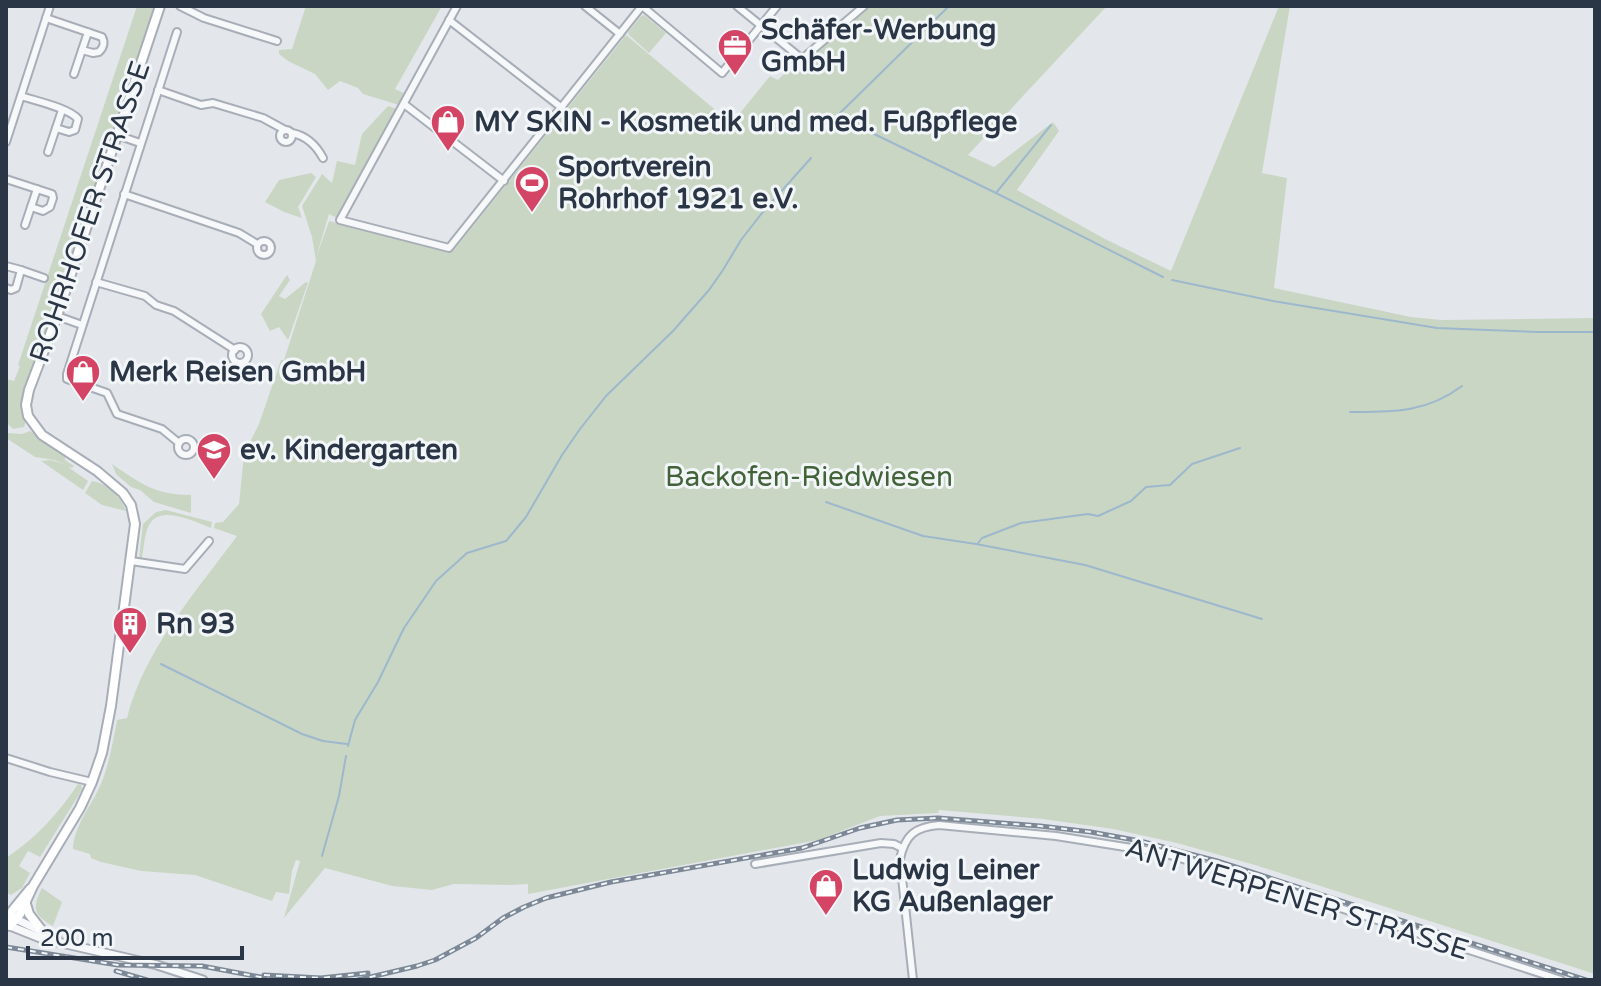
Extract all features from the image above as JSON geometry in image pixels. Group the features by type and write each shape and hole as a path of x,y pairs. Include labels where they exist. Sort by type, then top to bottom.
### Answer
{"main road":[{"name":"ROHRHOFER STRASSE","path":"10,921 80,808 92,782 107,731 135,524 127,497 97,471 42,435 28,416 26,405 160,6"},
{"path":"6,904 22,902 43,932"}],"street":[{"path":"6,142 50,6"},
{"path":"180,6 204,18 277,41"},
{"path":"457,6 340,220 449,248 642,6 722,73 777,6"},
{"path":"585,6 620,34"},
{"path":"737,6 802,59 864,6"},
{"path":"46,18 102,37 103,48 99,52 82,50"},
{"path":"449,20 562,108"},
{"path":"74,74 88,32"},
{"path":"177,32 67,379 107,393 117,414 162,429 179,443"},
{"path":"158,90 201,105 213,103 263,118 315,144 323,158"},
{"path":"21,96 75,115 78,119 75,130 69,132 56,128"},
{"path":"404,104 504,181"},
{"path":"48,152 62,110"},
{"path":"117,135 140,143"},
{"path":"6,179 52,194 50,207 43,211 31,207"},
{"path":"25,225 37,189"},
{"path":"124,194 239,233 257,244"},
{"path":"6,266 44,278"},
{"path":"6,288 16,288 21,270"},
{"path":"96,282 145,296 235,350"},
{"path":"57,316 82,325"},
{"path":"131,561 185,569 209,541"},
{"path":"6,758 92,782"},
{"name":"ANTWERPENER STRASSE","path":"902,848 917,830 939,825 1056,836 1163,853 1561,980"},
{"path":"755,864 871,844 894,844 902,848 900,859 913,980"},
{"path":"10,921 66,944"},
{"path":"10,921 40,938 157,965 203,980"}],"green space":[{"path":"137,6 153,6 155,9 55,313 24,393 24,427 13,429 6,422 6,379 14,381 20,366"},
{"path":"306,6 442,6 395,89 406,94 399,105 363,94 358,88 340,81 328,90 315,74 279,54 279,50 292,49"},
{"name":"Backofen-Riedwiesen","path":"869,6 1107,6 968,155 994,167 1053,122 1059,131 1017,190 1105,239 1171,271 1279,6 1290,6 1262,173 1287,178 1274,288 1411,317 1441,320 1595,318 1595,974 1177,843 1113,829 1043,819 939,810 938,813 880,816 818,840 528,894 528,884 454,884 432,890 392,886 325,868 284,918 300,861 296,860 292,871 289,894 276,892 272,901 195,875 141,871 101,862 91,858 90,854 73,849 79,824 104,776 117,720 127,718 135,693 158,645 237,536 214,528 215,523 223,522 239,504 244,454 259,424 281,360 284,360 316,261 302,206 322,174 332,183 337,161 355,165 362,134 388,106 397,109 337,218 329,214 316,258 329,221 454,250 626,35 731,124 770,76 778,80 798,59 803,62 807,60"},
{"path":"644,15 666,33 649,53 628,32"},
{"path":"311,173 316,177 298,207 302,218 265,202 279,180"},
{"path":"287,275 290,280 279,296 285,299 308,283 288,340 279,327 270,331 261,314"},
{"path":"30,431 65,456 65,460 74,466 68,467 88,481 83,490 41,461 51,460 67,465 54,460 35,457 6,438 8,433"},
{"path":"112,464 149,487 191,495 191,513 154,502 116,474"},
{"path":"92,481 113,492 126,511 102,505 85,493"},
{"path":"166,510 212,522 211,528 178,516 161,516 149,525 142,558 139,558 143,524 156,512"},
{"path":"78,784 82,789 40,857 28,851 19,866 30,873 22,888 11,895 6,892 6,858 46,825"},
{"path":"42,888 62,902 53,926 36,910"}],"waterway":[{"path":"949,6 837,116 996,193"},
{"path":"1051,125 996,193 1163,277"},
{"path":"348,746 355,720 378,682 404,628 436,581 467,553 506,541 526,517 562,455 606,396 673,331 709,290 741,240 811,158"},
{"path":"1172,280 1273,301 1437,328 1595,332"},
{"path":"1350,412 1395,411 1422,406 1462,386"},
{"path":"978,543 982,538 1021,523 1088,514 1098,516 1131,501 1146,487 1170,485 1192,464 1240,448"},
{"path":"826,502 923,536 1085,565 1262,619"},
{"path":"161,664 302,734 347,744"},
{"path":"322,856 339,796 346,756"}],"railway":[{"path":"358,980 435,960 476,938 503,918 546,898 611,882 802,848 860,828 897,820 938,818 1040,826 1140,841 1217,861 1586,980"},
{"path":"6,947 118,965 202,966 276,980"},
{"path":"116,971 147,980"},
{"path":"264,975 321,978 368,973"}],"place":[{"name":"Schäfer-Werbung GmbH","path":"735,77"},
{"name":"MY SKIN - Kosmetik und med. Fußpflege","path":"448,153"},
{"name":"Sportverein Rohrhof 1921 e.V.","path":"532,214"},
{"name":"Merk Reisen GmbH","path":"83,403"},
{"name":"ev. Kindergarten","path":"214,481"},
{"name":"Rn 93","path":"130,655"},
{"name":"Ludwig Leiner KG Außenlager","path":"826,917"}]}
